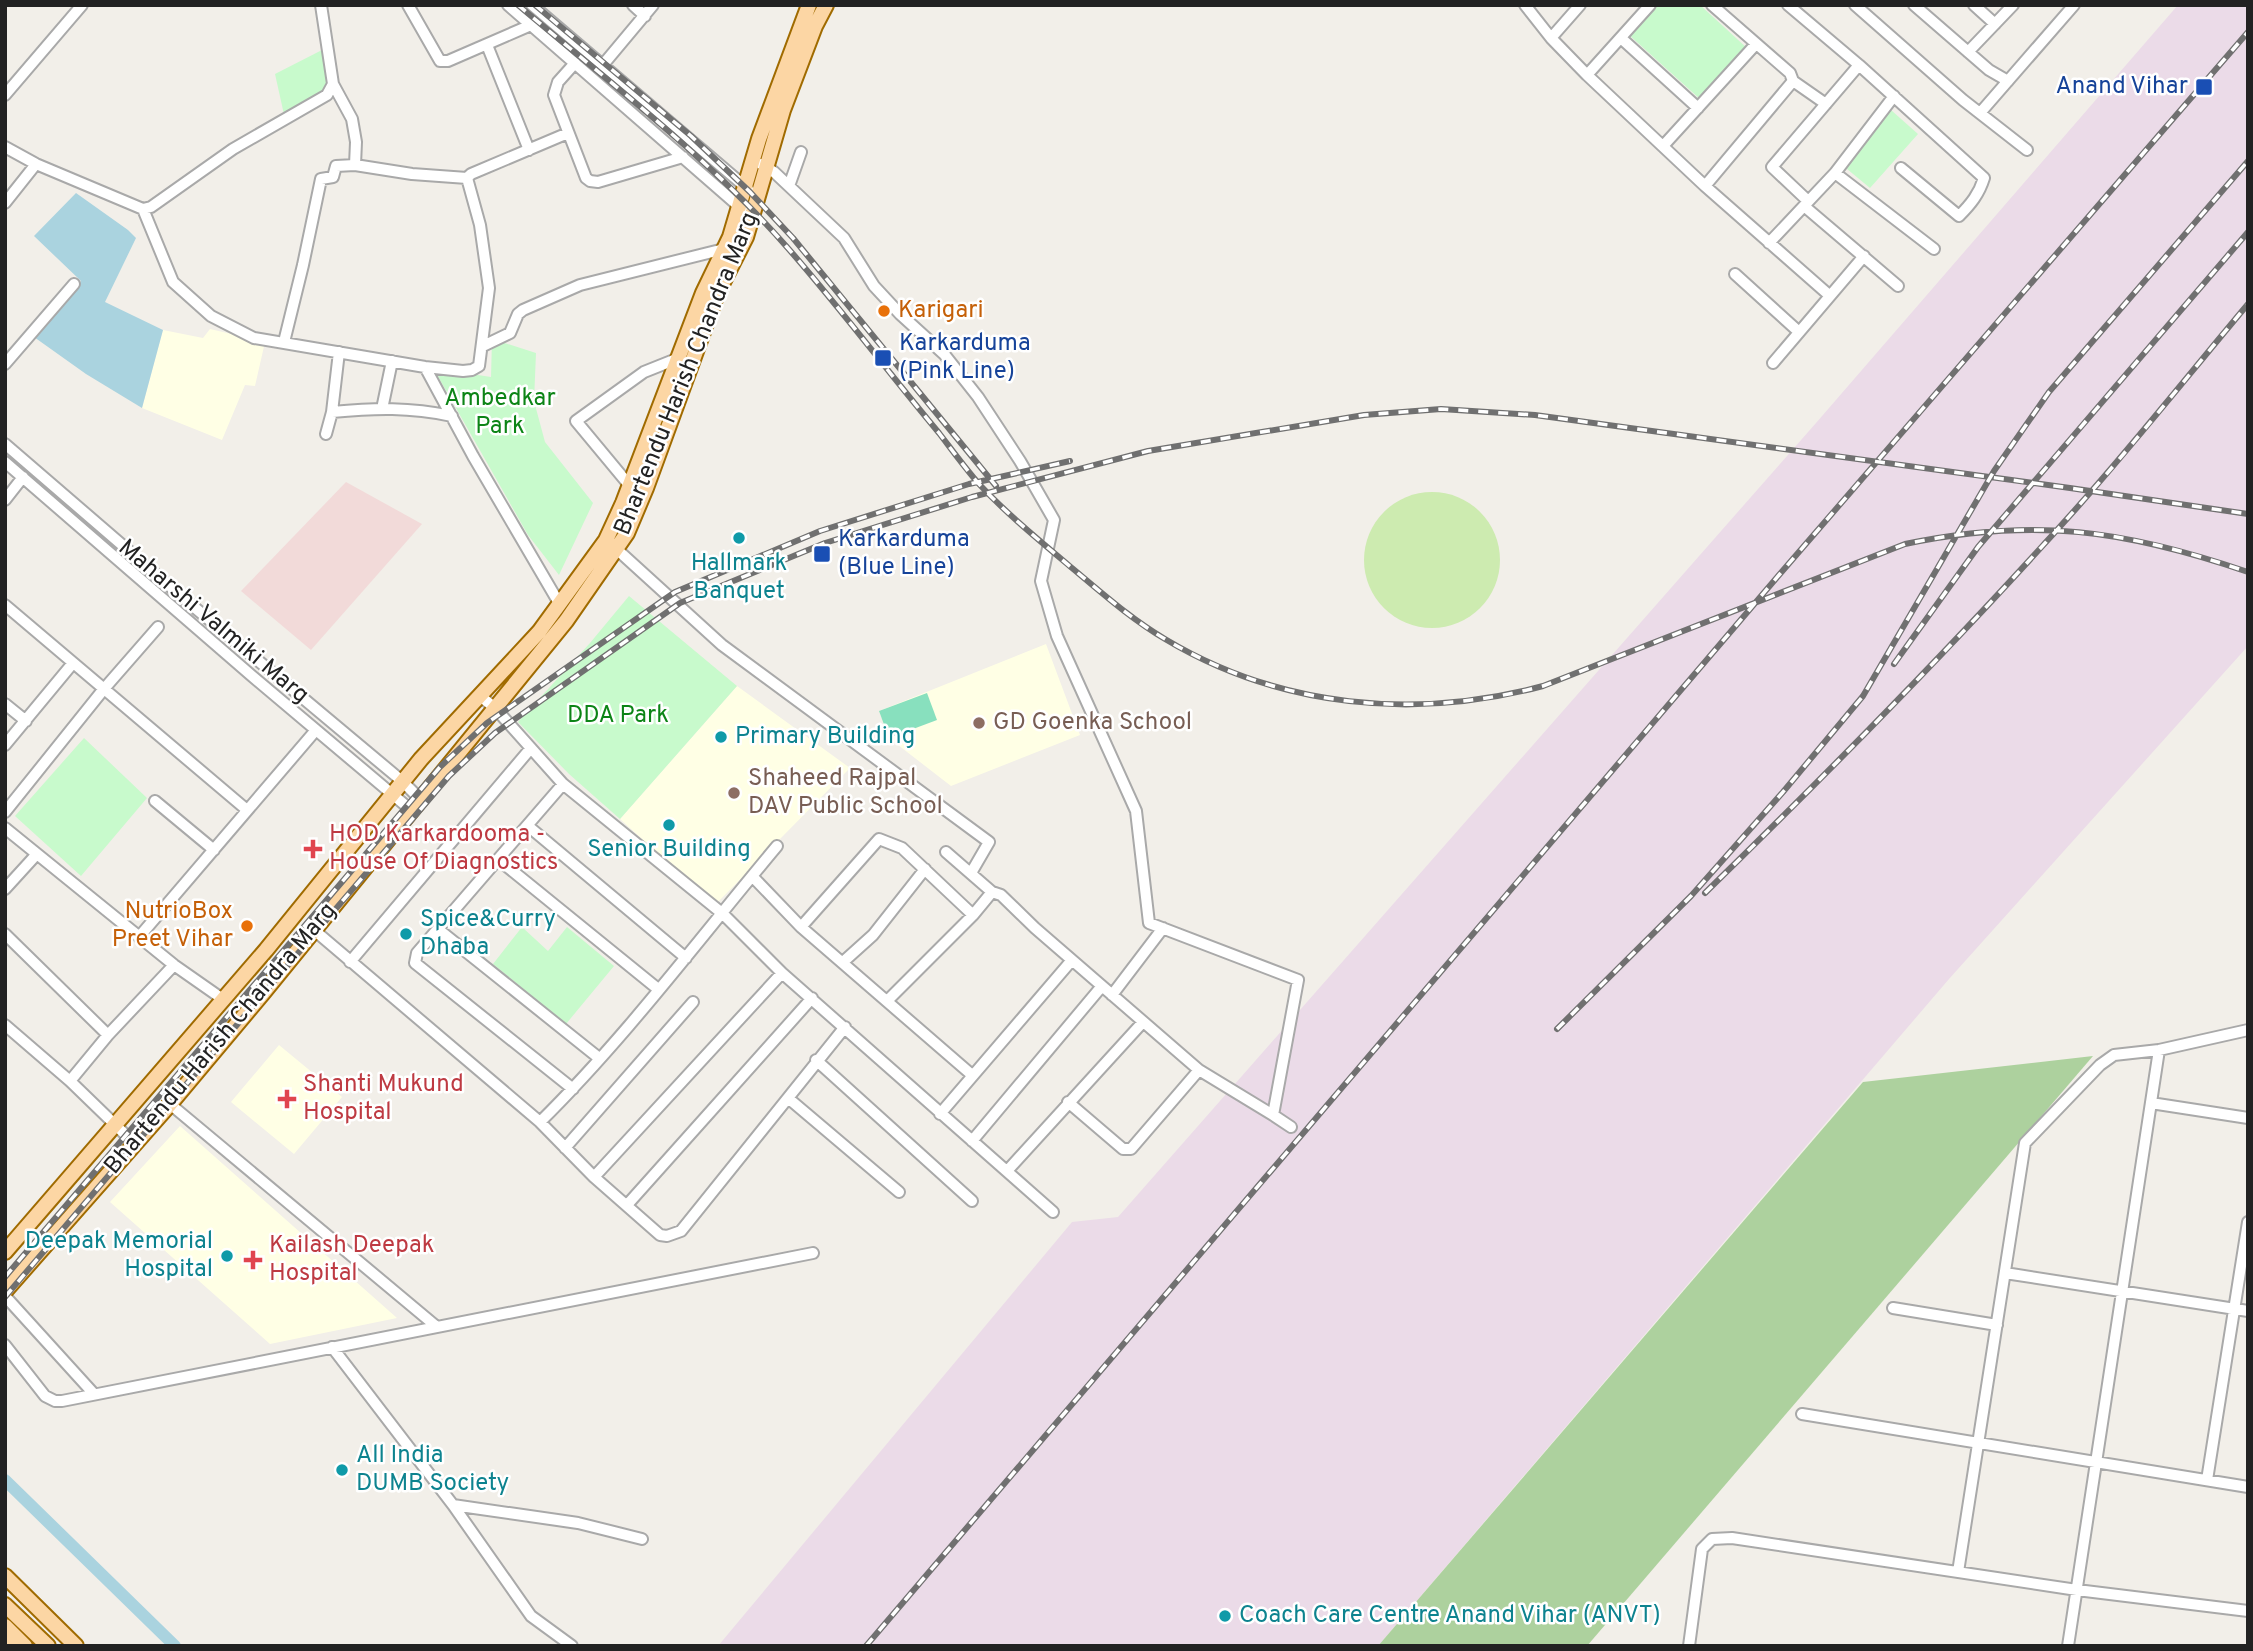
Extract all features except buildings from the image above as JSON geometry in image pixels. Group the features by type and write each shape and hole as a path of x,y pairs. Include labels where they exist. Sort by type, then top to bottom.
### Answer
{"main road":[{"name":"Bhartendu Harish Chandra Marg","path":"5,1294 170,1104 566,621 611,544 630,486 703,293 724,249 753,159 809,5"},
{"name":"Bhartendu Harish Chandra Marg","path":"5,1252 223,1000 402,781 478,695 539,632 559,603 611,544 627,533 717,294 746,237 783,110 815,26 826,5"},
{"path":"5,1576 76,1646"},
{"path":"5,1605 48,1646"},
{"path":"5,1626 26,1646"},
{"path":"5,1641 10,1646"}],"street":[{"path":"64,5 74,15"},
{"path":"5,95 82,5"},
{"path":"321,5 333,84 352,119 356,142 355,165"},
{"path":"408,5 440,61 448,61 531,25"},
{"path":"508,5 751,218"},
{"path":"532,5 758,197"},
{"path":"632,5 645,16"},
{"path":"602,66 653,5"},
{"path":"1525,5 1551,38 1587,75 1705,186 1829,295"},
{"path":"1551,38 1580,5"},
{"path":"1587,75 1650,5"},
{"path":"1712,5 1790,74 1793,81 1826,104"},
{"path":"1788,5 1984,178 1972,203 1959,216 1901,168"},
{"path":"1855,5 2027,150"},
{"path":"1914,5 1968,52 2007,81"},
{"path":"1974,5 1995,24"},
{"path":"1968,52 2013,5"},
{"path":"1980,113 2074,5"},
{"path":"1622,39 1698,108"},
{"path":"1662,146 1756,44"},
{"path":"487,45 529,150"},
{"path":"575,63 555,88 554,95 586,178 594,182 683,157"},
{"path":"1859,65 1772,167 1806,203 1898,286"},
{"path":"1705,186 1793,81"},
{"path":"5,147 36,164 143,209 157,204 233,149 322,99 333,84"},
{"path":"1769,243 1835,173 1894,96"},
{"path":"284,342 321,179 333,177 337,166 355,165 412,174 467,178 568,133"},
{"path":"789,186 801,152"},
{"path":"753,159 789,186 844,238 874,286 944,354 978,397 1054,520 1041,581 1057,636 1136,811 1149,923 1297,980 1273,1115"},
{"path":"5,203 36,164"},
{"path":"1835,173 1934,249"},
{"path":"143,209 173,282 211,316 254,338 425,367 472,370 479,366 489,288 480,225 467,178"},
{"path":"483,346 510,333 518,314 523,310 564,291 724,249"},
{"path":"1773,363 1864,256"},
{"path":"1735,274 1799,332"},
{"path":"5,364 74,284"},
{"path":"326,434 332,412 339,352"},
{"path":"630,486 576,421 645,372 679,358"},
{"path":"382,409 392,361"},
{"path":"425,367 559,603"},
{"path":"332,412 419,409 452,416"},
{"name":"Maharshi Valmiki Marg","path":"5,444 402,781 416,805"},
{"name":"Maharshi Valmiki Marg","path":"5,462 392,794 416,805"},
{"path":"5,500 23,477"},
{"path":"611,544 722,645 989,842 971,873"},
{"path":"6,606 247,810"},
{"path":"5,812 103,690 158,627"},
{"path":"5,745 73,663"},
{"path":"478,695 495,708 564,784 723,914 782,973 1053,1213"},
{"path":"5,704 26,721"},
{"path":"138,937 316,730"},
{"path":"350,962 531,748"},
{"path":"564,784 417,953 415,963 573,1089"},
{"path":"155,801 214,850"},
{"path":"528,826 686,958"},
{"path":"5,828 138,937 223,1000"},
{"path":"801,926 879,839 902,848 973,915"},
{"path":"540,1122 573,1089 686,958 777,846"},
{"path":"946,852 992,892 1002,895 1072,960 1199,1070 1291,1127"},
{"path":"5,888 36,855"},
{"path":"499,860 658,989"},
{"path":"843,962 873,935 925,869"},
{"path":"752,876 801,926 972,1075"},
{"path":"887,1001 973,915 992,892"},
{"path":"1112,995 1163,928"},
{"path":"314,930 540,1122 594,1177 660,1235 667,1236 681,1231 845,1027"},
{"path":"439,930 599,1058"},
{"path":"5,934 108,1035"},
{"path":"940,1114 1072,960"},
{"path":"70,1081 108,1035 174,965"},
{"path":"594,1177 782,973"},
{"path":"972,1141 1102,986"},
{"path":"627,1205 812,998"},
{"path":"565,1148 693,1002"},
{"path":"1007,1171 1143,1022"},
{"path":"5,1025 70,1081 134,1143"},
{"path":"1958,1572 2025,1143 2106,1059 2114,1055 2159,1050 2248,1030"},
{"path":"2068,1646 2159,1050"},
{"path":"816,1060 972,1201"},
{"path":"1068,1102 1123,1149 1127,1149 1133,1147 1199,1070"},
{"path":"788,1098 899,1192"},
{"path":"2151,1103 2248,1118"},
{"path":"170,1104 437,1327"},
{"path":"2207,1480 2248,1222"},
{"path":"5,1345 49,1399 62,1401 813,1253"},
{"path":"2005,1273 2248,1311"},
{"path":"5,1294 94,1394"},
{"path":"1893,1308 1997,1325"},
{"path":"332,1348 453,1505 531,1616 572,1646"},
{"path":"1801,1414 2248,1487"},
{"path":"453,1505 578,1523 642,1539"},
{"path":"1689,1646 1702,1549 1712,1539 1732,1538 2077,1590 2248,1611"}],"shaded area":[{"path":"2178,5 2248,5 2248,646 1949,979 1378,1646 718,1646 1072,1222 1118,1217 1816,423"},
{"path":"210,329 265,342 255,386 245,385 222,440 142,408 163,330 203,338"},
{"path":"346,482 422,524 311,650 241,591"},
{"name":"GD Goenka School","path":"1046,644 1080,735 951,786 889,738 879,711"},
{"name":"Shaheed Rajpal DAV Public School","path":"737,686 850,768 715,905 620,819"},
{"name":"Shanti Mukund Hospital","path":"279,1045 342,1097 294,1154 231,1102"},
{"name":"Kailash Deepak Hospital","path":"180,1126 397,1318 270,1344 110,1202"}],"green space":[{"path":"1654,5 1700,5 1748,49 1701,100 1628,34"},
{"path":"322,50 332,97 285,119 275,74"},
{"path":"1891,110 1918,134 1870,188 1841,164"},
{"name":"Ambedkar Park","path":"492,339 536,353 534,401 545,442 593,503 559,575 528,535 436,373 439,369 491,377"},
{"path":"1432,492 1458,497 1480,512 1495,534 1500,560 1495,586 1480,608 1458,623 1432,628 1406,623 1384,608 1369,586 1364,560 1369,534 1384,512 1406,497"},
{"name":"DDA Park","path":"629,596 737,686 620,819 569,774 518,722"},
{"path":"927,693 937,720 889,738 879,711"},
{"path":"84,738 147,798 81,876 15,816"},
{"path":"522,927 548,951 567,927 614,966 566,1024 493,964"},
{"path":"2093,1056 1587,1646 1378,1646 1863,1082"}],"water":[{"path":"76,193 136,238 105,302 163,330 142,408 86,374 34,337 81,281 34,236"}],"waterway":[{"path":"5,1480 175,1646"}],"railway":[{"path":"518,5 690,150 756,213 825,292 974,478 1012,517 1152,631 1209,662 1255,680 1301,693 1349,701 1446,703 1495,697 1543,686 1905,544 1996,531 2079,532 2119,538 2161,546 2248,572"},
{"path":"535,5 691,136 750,192 793,238 996,486"},
{"path":"866,1646 1779,575 2248,32"},
{"path":"1557,1029 1691,896 1863,696 1994,471 2049,392 2248,161"},
{"path":"1894,664 1978,547 2248,232"},
{"path":"1705,893 1800,800 1984,609 2074,511 2248,304"},
{"path":"5,1297 449,776 495,733 680,603 825,543 972,497 1148,451 1364,415 1441,409 1535,415 2248,514"},
{"path":"5,1277 440,767 487,723 675,592 820,531 969,484 1070,461"}],"place":[{"name":"Anand Vihar","path":"2204,87"},
{"name":"Karigari","path":"884,311"},
{"name":"Karkarduma (Pink Line)","path":"883,358"},
{"name":"Hallmark Banquet","path":"739,538"},
{"name":"Karkarduma (Blue Line)","path":"822,554"},
{"name":"GD Goenka School","path":"979,723"},
{"name":"Primary Building","path":"721,737"},
{"name":"Shaheed Rajpal DAV Public School","path":"734,793"},
{"name":"Senior Building","path":"669,825"},
{"name":"HOD Karkardooma - House Of Diagnostics","path":"313,849"},
{"name":"NutrioBox Preet Vihar","path":"247,926"},
{"name":"Spice&Curry Dhaba","path":"406,934"},
{"name":"Shanti Mukund Hospital","path":"287,1099"},
{"name":"Deepak Memorial Hospital","path":"227,1256"},
{"name":"Kailash Deepak Hospital","path":"253,1260"},
{"name":"All India DUMB Society","path":"342,1470"},
{"name":"Coach Care Centre Anand Vihar (ANVT)","path":"1225,1616"}]}
